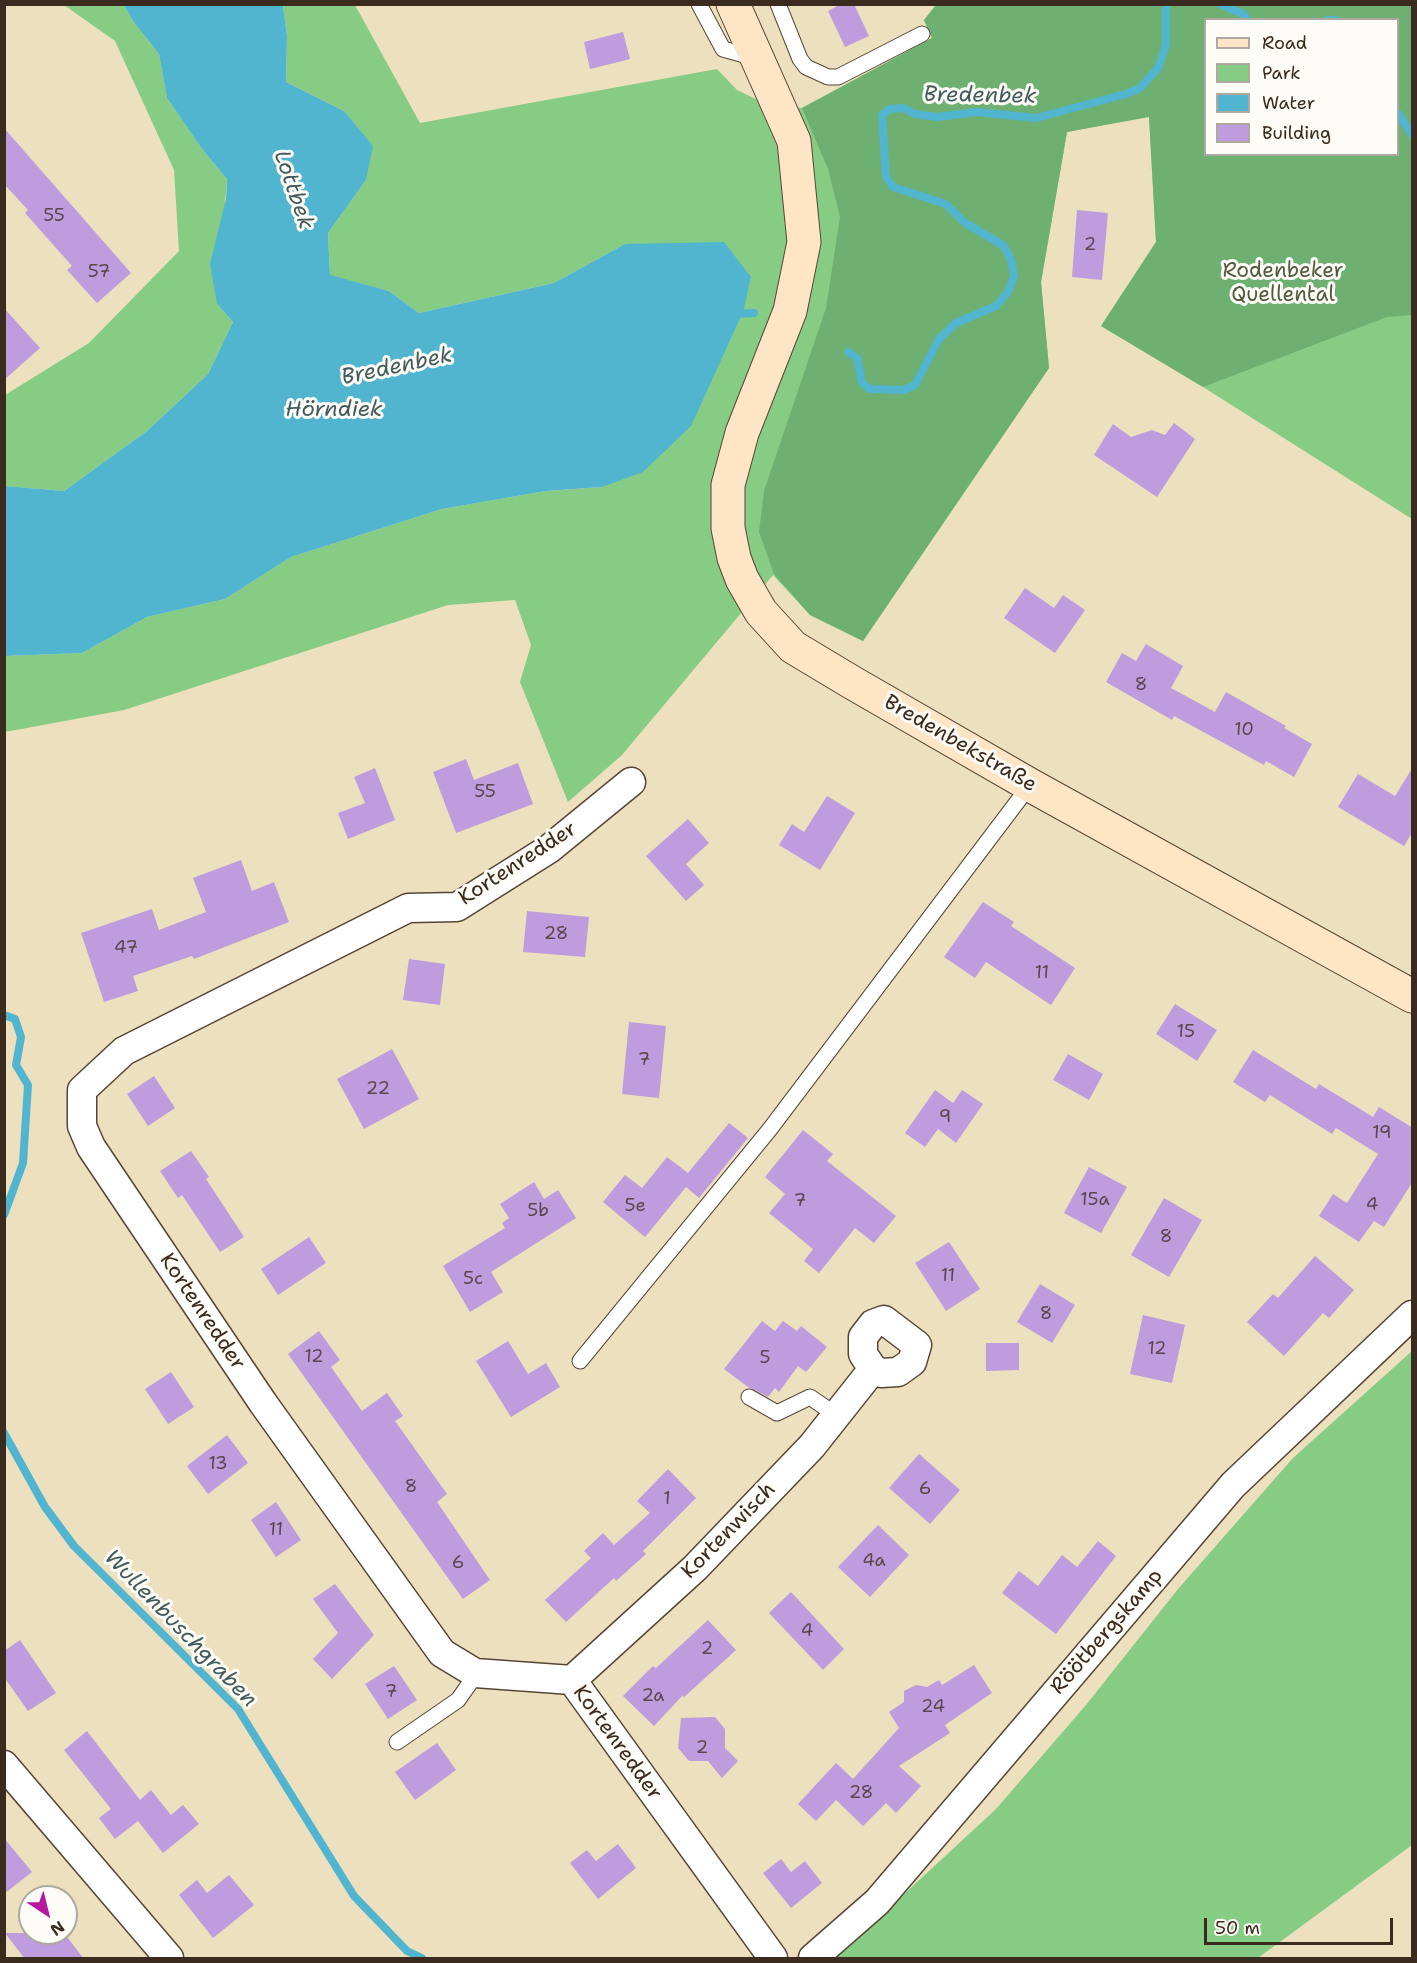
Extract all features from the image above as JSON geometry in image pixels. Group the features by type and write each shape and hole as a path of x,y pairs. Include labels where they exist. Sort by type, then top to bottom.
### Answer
{"street":[{"name":"Bredenbekstraße","path":"733,4 794,141 804,242 790,311 742,433 728,485 728,528 734,558 742,579 761,612 793,647 1030,785 1413,996"},
{"name":"Kortenredder","path":"631,782 549,849 457,907 408,909 124,1051 82,1090 82,1126 91,1147 263,1403 442,1653 477,1673 572,1680 773,1959"},
{"name":"Röötbergskamp","path":"813,1959 877,1902 1233,1485 1413,1315"},
{"name":"Kortenwisch","path":"572,1680 695,1568 813,1446 873,1369"},
{"path":"4,1765 169,1959"}],"lane":[{"path":"699,4 723,49 758,58"},
{"path":"778,4 800,59 806,67 828,77 838,77 922,34"},
{"path":"580,1361 770,1129 1030,785"},
{"path":"749,1397 777,1413 810,1397 836,1415"},
{"path":"397,1742 458,1700 477,1673"}],"green space":[{"path":"64,5 124,5 133,21 159,54 167,98 202,149 227,179 217,304 233,322 208,374 147,431 64,491 5,486 5,395 89,343 179,251 174,170 115,41"},
{"path":"283,5 355,5 420,123 717,69 737,90 766,104 802,108 932,38 924,20 936,5 1412,5 1412,519 1203,387 1101,326 1156,242 1149,116 1067,132 1041,282 1049,368 863,641 810,615 773,575 622,755 568,802 520,682 531,645 515,600 448,605 124,710 5,732 5,656 82,653 147,617 225,599 291,557 442,509 546,491 602,487 709,384 743,312 625,244 554,283 419,313 389,291 330,276 328,233 366,180 344,111 286,82 287,36"},
{"name":"Rodenbeker Quellental","path":"936,5 1412,5 1412,315 1387,317 1203,387 1101,326 1156,242 1149,117 1067,132 1041,282 1049,368 863,641 810,615 774,574 759,532 764,491 826,308 840,217 828,169 802,108 932,38 924,20"},
{"path":"1412,1351 1412,1845 1258,1958 835,1958 996,1809 1086,1705 1178,1589 1293,1458"}],"water":[{"name":"Hörndiek","path":"124,5 283,5 287,36 286,82 344,111 373,146 366,180 328,233 330,275 389,291 419,313 554,283 625,244 724,242 751,277 743,312 691,426 643,472 602,487 546,491 442,509 291,557 225,599 147,617 82,653 5,656 5,486 64,491 147,431 208,374 233,322 217,304 210,264 226,199 227,179 202,149 167,98 159,54 133,21"}],"building":[{"path":"841,4 854,4 869,36 845,47 828,11"},
{"path":"623,32 630,59 590,69 584,42"},
{"path":"4,128 131,273 97,303 67,270 72,266 25,213 28,210 4,184"},
{"path":"1077,210 1108,213 1102,280 1072,277"},
{"path":"4,308 40,348 4,380"},
{"path":"1174,423 1195,439 1157,497 1094,455 1113,424 1131,437 1152,430 1165,435"},
{"path":"1025,588 1054,608 1063,595 1085,610 1055,653 1004,618"},
{"path":"1146,644 1183,666 1171,688 1215,712 1226,692 1286,726 1284,728 1312,744 1294,777 1266,761 1264,765 1174,716 1172,720 1106,682 1122,653 1136,661"},
{"path":"466,759 474,780 518,763 533,804 456,833 433,772"},
{"path":"1413,767 1413,831 1404,846 1338,807 1358,774 1395,796"},
{"path":"375,768 395,820 348,839 338,813 365,803 354,777"},
{"path":"827,796 855,813 820,870 779,845 792,824 804,832"},
{"path":"688,819 709,843 686,864 704,885 686,901 646,856"},
{"path":"241,860 252,891 274,882 289,922 194,959 192,956 133,976 138,991 104,1002 81,933 152,909 159,930 206,912 193,878"},
{"path":"983,902 1014,922 1011,926 1075,968 1051,1005 986,962 975,978 944,957"},
{"path":"527,911 589,917 585,957 523,952"},
{"path":"409,959 445,964 440,1005 403,1000"},
{"path":"1175,1004 1217,1030 1197,1061 1156,1034"},
{"path":"629,1022 666,1026 659,1098 622,1094"},
{"path":"392,1049 419,1099 364,1129 337,1079"},
{"path":"1253,1050 1316,1089 1319,1084 1373,1117 1379,1107 1413,1128 1413,1181 1384,1227 1374,1221 1359,1242 1319,1216 1333,1194 1347,1203 1378,1154 1336,1128 1332,1134 1270,1095 1265,1102 1233,1082"},
{"path":"1068,1054 1103,1074 1089,1100 1053,1080"},
{"path":"154,1076 175,1108 148,1126 127,1094"},
{"path":"935,1090 953,1103 962,1090 983,1104 956,1143 938,1129 925,1147 905,1133"},
{"path":"729,1123 748,1138 699,1198 686,1187 645,1237 603,1202 625,1175 642,1188 667,1157 688,1173"},
{"path":"803,1130 833,1154 827,1161 896,1216 874,1243 855,1228 819,1273 804,1261 813,1249 769,1213 785,1194 765,1177"},
{"path":"191,1151 209,1177 206,1179 244,1237 220,1252 182,1195 178,1198 160,1171"},
{"path":"1089,1167 1127,1187 1101,1233 1064,1213"},
{"path":"534,1182 544,1199 558,1190 576,1218 491,1272 503,1292 470,1312 443,1266 505,1228 502,1223 509,1218 500,1204"},
{"path":"1164,1198 1202,1220 1169,1277 1131,1255"},
{"path":"309,1237 326,1263 278,1295 261,1269"},
{"path":"949,1242 980,1289 946,1311 915,1263"},
{"path":"1315,1256 1354,1290 1329,1318 1323,1313 1284,1356 1247,1322 1273,1294 1278,1298"},
{"path":"1040,1284 1075,1305 1052,1343 1017,1322"},
{"path":"1143,1315 1185,1325 1172,1383 1130,1374"},
{"path":"762,1321 775,1331 783,1321 797,1331 801,1326 827,1347 806,1372 798,1366 779,1392 775,1388 768,1397 748,1387 724,1369"},
{"path":"319,1331 340,1360 331,1367 362,1411 387,1393 403,1416 395,1421 447,1494 437,1502 490,1580 463,1599 288,1354"},
{"path":"508,1341 528,1374 546,1363 560,1387 511,1417 476,1361"},
{"path":"986,1343 1019,1343 1019,1370 986,1371"},
{"path":"171,1372 194,1407 168,1424 145,1389"},
{"path":"227,1435 248,1463 208,1494 187,1466"},
{"path":"919,1454 960,1490 930,1524 889,1488"},
{"path":"668,1469 696,1498 643,1551 646,1554 616,1581 614,1578 566,1622 545,1600 591,1558 584,1551 603,1533 614,1545 650,1513 637,1501"},
{"path":"276,1502 301,1540 276,1557 251,1520"},
{"path":"878,1525 909,1555 870,1597 838,1567"},
{"path":"1098,1541 1116,1556 1056,1634 1002,1593 1019,1571 1038,1586 1062,1555 1077,1567"},
{"path":"335,1584 374,1635 332,1679 313,1659 338,1633 313,1599"},
{"path":"791,1592 844,1649 823,1670 769,1613"},
{"path":"708,1620 736,1650 683,1698 683,1695 654,1726 623,1696 653,1666 656,1668"},
{"path":"20,1640 56,1693 28,1711 4,1677 4,1651"},
{"path":"974,1665 992,1693 945,1725 950,1733 899,1766 921,1786 896,1813 886,1803 863,1826 836,1800 816,1821 798,1804 836,1763 853,1779 899,1728 889,1712 904,1702 904,1691 916,1685 927,1687 939,1680 942,1685"},
{"path":"394,1666 417,1700 388,1719 365,1684"},
{"path":"715,1717 725,1729 725,1748 738,1761 722,1778 708,1761 689,1761 678,1748 681,1718"},
{"path":"87,1731 140,1800 151,1790 171,1815 183,1805 199,1824 163,1853 138,1821 115,1839 99,1818 111,1809 64,1750"},
{"path":"437,1743 456,1770 415,1800 395,1772"},
{"path":"4,1838 32,1872 4,1894"},
{"path":"618,1844 636,1868 598,1899 570,1863 587,1850 596,1861"},
{"path":"781,1859 791,1872 805,1861 822,1883 791,1908 763,1873"},
{"path":"229,1875 254,1905 213,1938 179,1895 197,1880 207,1893"},
{"path":"5,1933 18,1933 18,1945 73,1945 84,1959 25,1959"}],"waterway":[{"name":"Bredenbek","path":"848,352 857,358 862,383 870,389 904,390 915,385 939,339 956,323 996,306 1008,292 1014,276 1011,260 1004,246 964,222 946,204 893,187 886,177 882,115 890,109 903,108 915,114 937,117 977,112 1036,118 1126,94 1140,88 1158,68 1166,45 1166,4"},
{"name":"Bredenbek","path":"1220,4 1243,14 1246,18"},
{"name":"Bredenbek","path":"1399,115 1412,135"},
{"name":"Bredenbek","path":"733,314 754,313"},
{"name":"Wullenbuschgraben","path":"4,1015 15,1019 21,1037 16,1065 28,1085 23,1163 4,1215"},
{"name":"Wullenbuschgraben","path":"4,1433 45,1507 74,1546 238,1709 354,1896 407,1951 422,1958"}],"water label":[{"name":"Lottbek","path":"293,190"}]}
